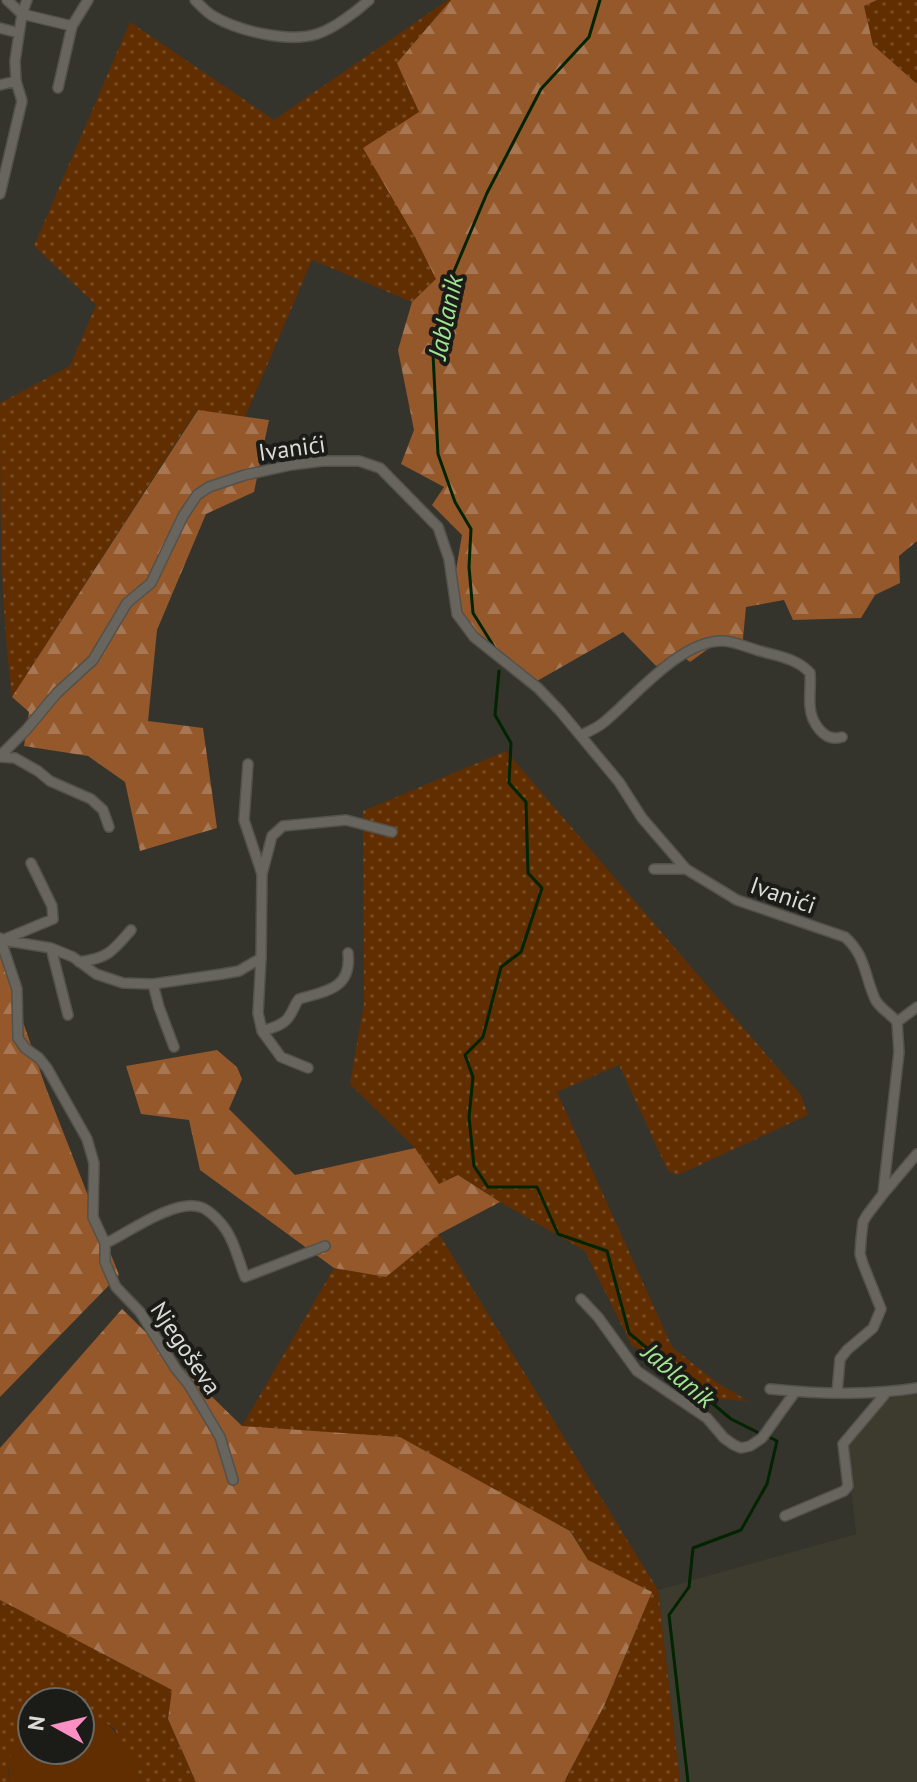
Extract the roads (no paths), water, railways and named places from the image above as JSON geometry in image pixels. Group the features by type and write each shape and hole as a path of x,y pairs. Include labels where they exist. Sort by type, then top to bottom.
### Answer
{"street":[{"path":"7,0 22,14 72,26"},
{"path":"0,194 22,101 16,81 15,61 27,0"},
{"path":"58,88 72,26 88,0"},
{"path":"195,0 210,15 224,22 263,33 300,37 318,34 345,19 369,0"},
{"path":"0,28 19,33"},
{"path":"0,85 16,81"},
{"name":"Ivanići","path":"0,757 57,693 93,660 127,603 151,583 183,516 197,495 209,487 245,475 291,465 359,461 380,468 438,527 449,559 457,614 474,637 538,688 582,735 619,782 642,818 686,869 737,900 845,937 856,947 863,960 878,1004 897,1022"},
{"path":"582,735 601,724 656,675 694,647 725,641 804,666 810,673 810,710 815,723 826,737 842,737"},
{"path":"0,757 15,758 50,781 91,799 103,810 109,827"},
{"path":"248,764 244,820 262,874"},
{"path":"308,1068 281,1057 262,1031 258,1013 262,874 272,836 283,826 346,820 392,832"},
{"path":"1,939 53,919 52,906 31,863"},
{"path":"654,869 686,869"},
{"path":"79,962 108,955 131,930"},
{"path":"1,939 51,948 96,974 123,983 153,984 239,971 261,958"},
{"name":"Njegoševa","path":"1,939 17,989 18,1038 47,1068 87,1139 94,1163 93,1217 105,1243 105,1262 116,1287 140,1312 220,1437 233,1480"},
{"path":"51,948 68,1015"},
{"path":"262,1031 285,1021 299,999 336,988 349,966 348,953"},
{"path":"153,984 174,1047"},
{"path":"883,1194 899,1052 897,1022 917,1007"},
{"path":"837,1393 840,1359 873,1328 881,1309 860,1254 863,1222 917,1154"},
{"path":"105,1243 164,1212 200,1206 227,1231 245,1277 325,1246"},
{"path":"581,1299 637,1371 707,1418 734,1445 741,1448 750,1446 762,1438 795,1392"},
{"path":"770,1389 886,1393 917,1388"},
{"path":"785,1516 844,1491 848,1486 843,1444 886,1393"}],"waterway":[{"name":"Jablanik","path":"496,650 473,613 469,567 471,529 455,502 438,454 433,354 452,276 487,193 541,89 589,37 600,0"},
{"name":"Jablanik","path":"499,671 495,715 511,743 509,783 526,802 528,873 542,888 521,952 501,967 483,1037 465,1055 473,1077 469,1117 474,1166 488,1187 537,1187 558,1234 607,1251 629,1333 731,1419 757,1432"},
{"name":"Jablanik","path":"688,1782 669,1615 689,1587 693,1548 741,1530 767,1484 777,1441 771,1438"}]}
